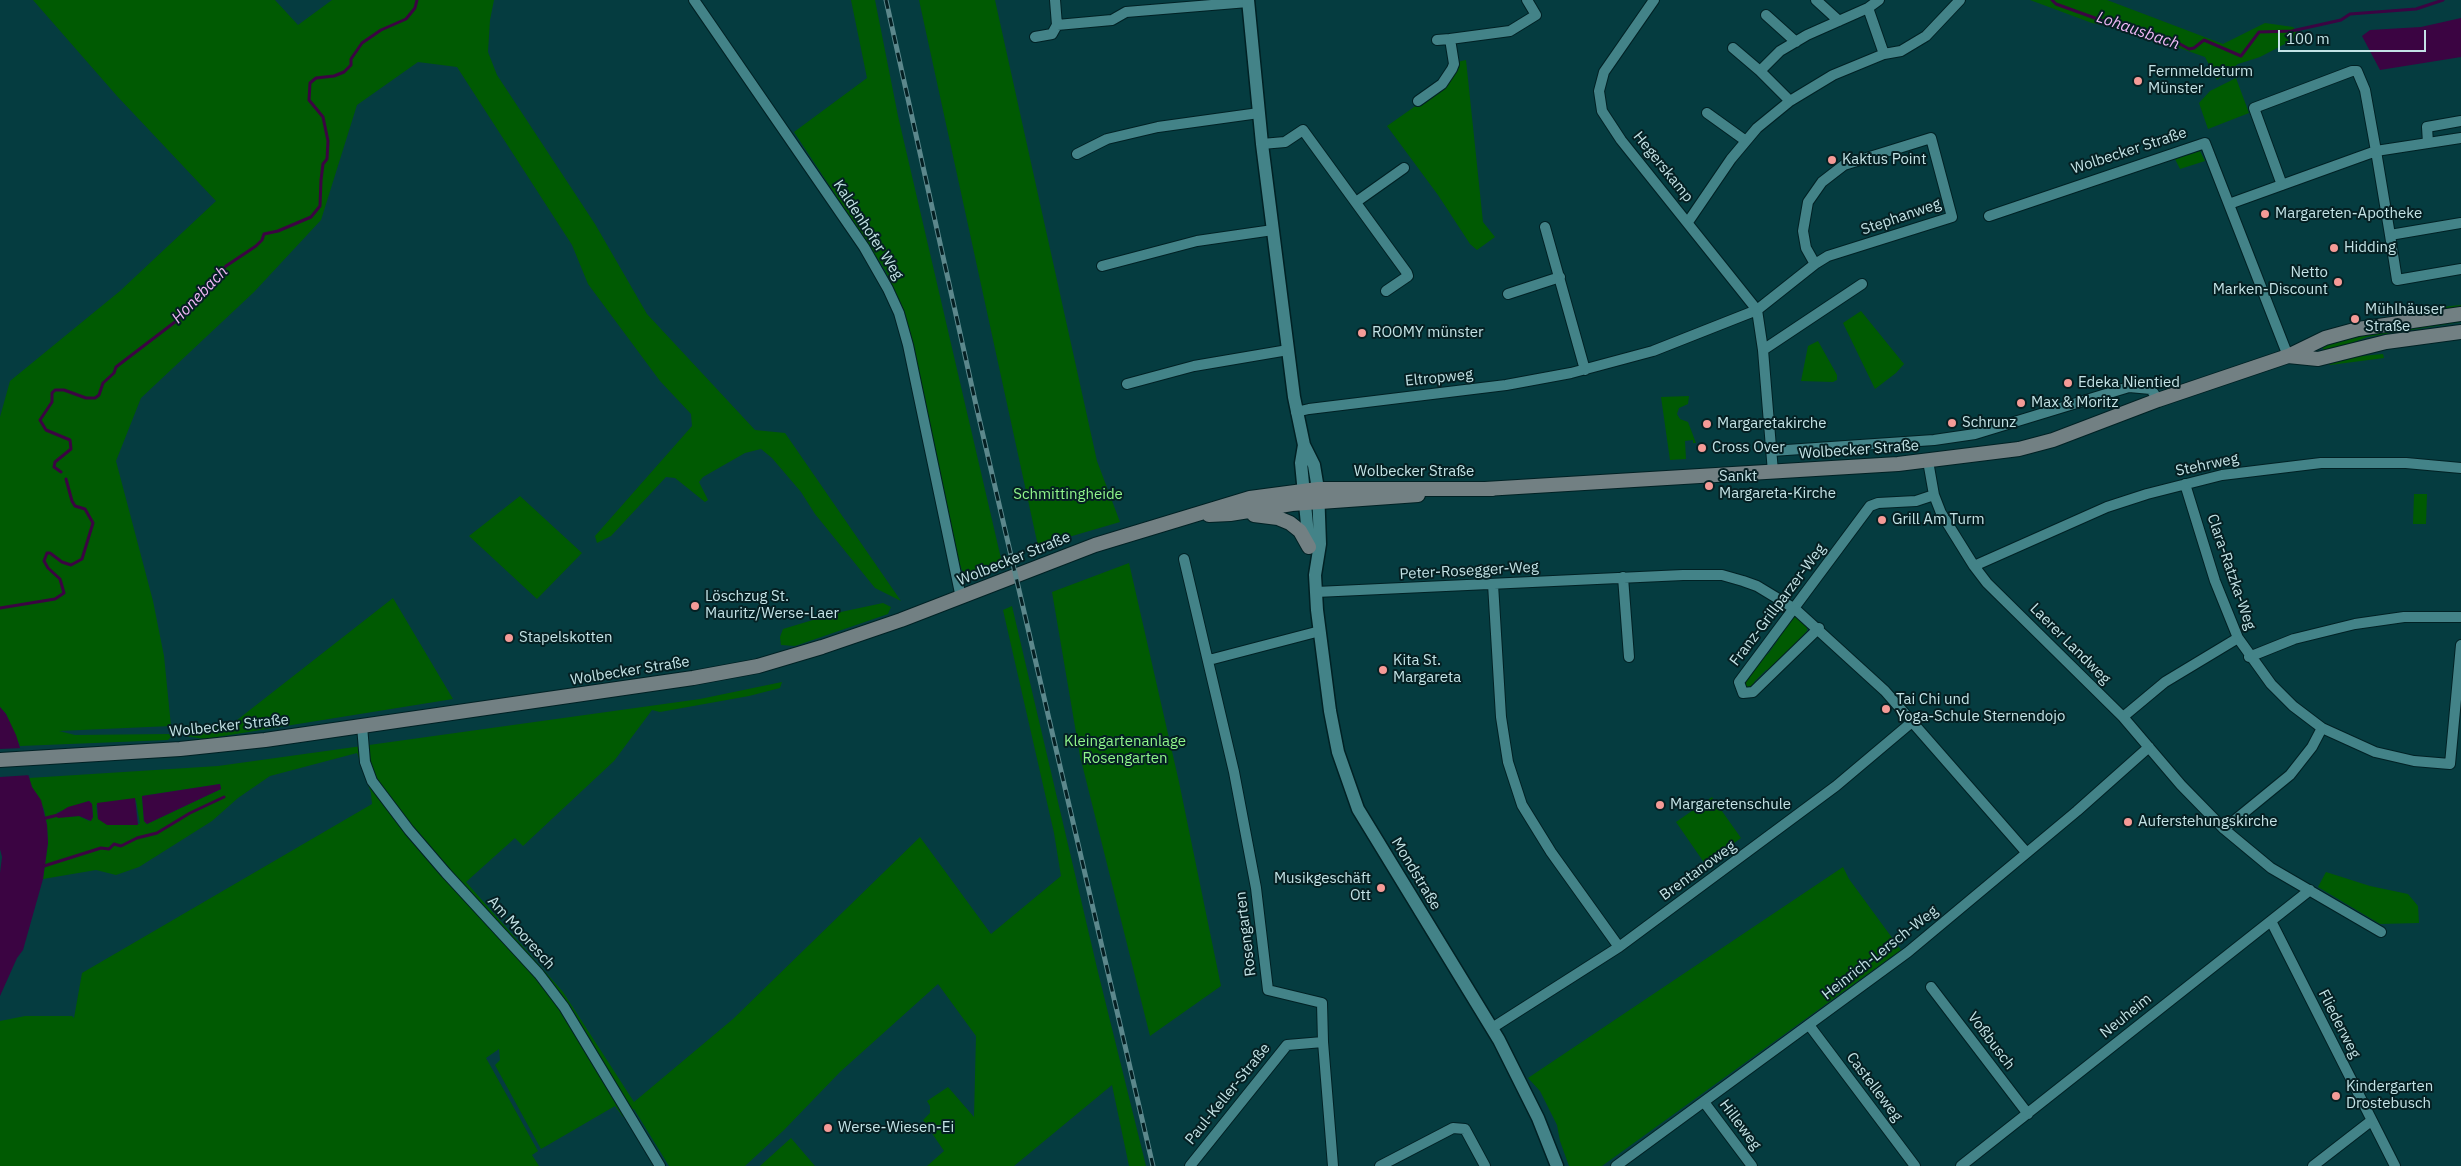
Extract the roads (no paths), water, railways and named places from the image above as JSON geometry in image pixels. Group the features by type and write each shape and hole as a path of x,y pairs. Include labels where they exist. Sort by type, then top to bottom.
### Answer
{"main road":[{"name":"Wolbecker Straße","path":"1188,516 1230,514 1319,495 1493,488 1773,472 1928,461 2019,449 2053,440 2158,400 2288,356 2315,341 2358,329 2461,314"},
{"name":"Wolbecker Straße","path":"2288,356 2318,359 2386,342 2461,332"},
{"name":"Wolbecker Straße","path":"0,760 218,745 625,689 758,666 822,647 961,598 1095,545 1188,516 1250,498 1304,497"},
{"path":"1230,514 1264,516 1285,520 1300,531 1309,547"}],"street":[{"name":"Kaldenhofer Weg","path":"694,0 864,247 888,289 906,338 961,598"},
{"path":"1035,36 1052,34 1057,25 1055,0"},
{"path":"1437,40 1510,31 1536,15 1527,0"},
{"name":"Hegerskamp","path":"1654,0 1604,72 1600,82 1600,99 1609,123 1757,310 1763,350 1773,472"},
{"path":"1816,0 1839,21"},
{"path":"1760,71 1780,52 1796,42 1868,8 1879,0"},
{"path":"1688,222 1731,159 1746,141 1758,128 1790,101 1833,75 1884,54 1901,51 1926,36 1960,0"},
{"path":"1057,25 1112,20 1126,12 1176,4 1248,1 1262,144 1296,412 1304,444 1314,465 1319,495"},
{"path":"1868,8 1884,54"},
{"path":"1766,15 1796,42"},
{"path":"1418,101 1442,84 1452,69 1454,64 1450,38"},
{"path":"1733,48 1760,71 1790,101"},
{"path":"2282,185 2254,108 2352,71 2357,71 2365,90 2397,280 2461,270"},
{"path":"1077,154 1107,139 1158,127 1259,113"},
{"path":"1707,113 1746,141"},
{"path":"2428,143 2428,127 2461,121"},
{"path":"1262,144 1285,142 1303,130 1407,273 1408,276 1386,291"},
{"name":"Stephanweg","path":"1757,310 1815,264 1828,256 1952,217 1931,138 1844,165 1822,182 1808,202 1803,231 1806,248 1815,264"},
{"path":"2229,204 2376,151 2461,138"},
{"name":"Wolbecker Straße","path":"1989,216 2205,143 2288,356"},
{"path":"1356,202 1404,168"},
{"path":"2390,235 2461,223"},
{"path":"1545,227 1585,370"},
{"path":"1102,266 1197,241 1273,230"},
{"path":"1508,294 1560,277"},
{"path":"1763,350 1862,284"},
{"name":"Eltropweg","path":"1296,412 1318,407 1506,385 1585,370 1653,351 1757,310"},
{"path":"1127,384 1194,366 1288,350"},
{"name":"Wolbecker Straße","path":"1772,451 1934,440 1975,434 2129,387 2151,389 2158,400"},
{"path":"1304,444 1301,463 1304,497"},
{"name":"Laerer Landweg","path":"1928,461 1934,495 1951,531 1987,583 2123,717 2224,829 2271,868 2382,932"},
{"name":"Stehrweg","path":"1974,566 2107,507 2222,475 2321,463 2406,463 2461,468"},
{"name":"Clara-Ratzka-Weg","path":"2185,484 2215,581 2238,638 2249,657 2271,684 2293,706 2322,728 2375,752 2414,761 2450,764 2461,645"},
{"name":"Mondstraße","path":"1315,575 1320,544 1319,495"},
{"name":"Franz-Grillparzer-Weg","path":"1818,628 1753,692 1743,693 1739,682 1870,506 1878,503 1916,501 1934,495"},
{"name":"Mondstraße","path":"1304,497 1334,738 1358,809 1492,1028 1524,1088 1557,1166"},
{"name":"Rosengarten","path":"1184,559 1210,660 1234,772 1256,888 1268,990 1322,1003 1323,1042 1333,1166"},
{"name":"Peter-Rosegger-Weg","path":"1316,592 1623,577 1722,575 1757,586 1795,609 1885,691 2026,852"},
{"path":"1623,577 1629,657"},
{"path":"1493,584 1501,717 1508,762 1522,805 1551,852 1619,947"},
{"path":"2249,657 2294,639 2355,624 2404,617 2461,617"},
{"path":"1210,660 1320,631"},
{"path":"2123,717 2165,682 2238,638"},
{"name":"Brentanoweg","path":"1492,1028 1619,947 1836,786 1912,722"},
{"name":"Am Mooresch","path":"362,726 364,762 372,780 409,830 539,974 564,1006 660,1166"},
{"path":"2224,829 2282,782 2312,747 2322,728"},
{"name":"Heinrich-Lersch-Weg","path":"1616,1166 1908,952 2077,811 2149,747"},
{"name":"Neuheim","path":"1961,1166 2310,890"},
{"name":"Fliederweg","path":"2271,921 2395,1166"},
{"name":"Voßbusch","path":"1931,987 2028,1114"},
{"name":"Castelleweg","path":"1809,1026 1915,1166"},
{"name":"Paul-Keller-Straße","path":"1190,1166 1287,1045 1323,1042"},
{"name":"Hilleweg","path":"1704,1102 1752,1166"},
{"path":"2313,1166 2371,1121"},
{"path":"1380,1166 1453,1128 1465,1129 1485,1166"}],"waterway":[{"name":"Honebach","path":"61,472 54,467 55,462 71,449 70,440 46,430 40,420 52,402 52,393 55,390 64,390 86,398 95,398 99,395 103,383 114,373 116,367 188,312 226,266 256,246 262,240 264,234 278,231 311,217 320,206 321,180 323,164 327,159 328,141 323,117 309,100 310,83 316,78 334,76 344,72 351,65 351,59 362,43 381,30 406,19 415,8 417,0"},
{"name":"Lohausbach","path":"2052,0 2056,4 2142,35 2171,39 2189,49 2194,48 2204,40 2241,56 2259,32 2292,31 2341,20 2350,14 2416,9 2443,0"},
{"name":"Honebach","path":"0,608 55,599 64,593 60,579 48,568 44,561 47,553 71,565 82,559 93,523 85,509 75,506 66,479"},
{"path":"44,866 101,848 109,849 114,844 121,846 137,838 157,833 190,813 224,797"},
{"path":"46,818 58,815"}],"railway":[{"path":"886,0 976,405 1153,1166"}],"place":[{"name":"Fernmeldeturm Münster","path":"2138,81"},
{"name":"Kaktus Point","path":"1832,160"},
{"name":"Margareten-Apotheke","path":"2265,214"},
{"name":"Hidding","path":"2334,248"},
{"name":"Netto Marken-Discount","path":"2338,282"},
{"name":"Mühlhäuser Straße","path":"2355,319"},
{"name":"ROOMY münster","path":"1362,333"},
{"name":"Edeka Nientied","path":"2068,383"},
{"name":"Max & Moritz","path":"2021,403"},
{"name":"Schrunz","path":"1952,423"},
{"name":"Margaretakirche","path":"1707,424"},
{"name":"Cross Over","path":"1702,448"},
{"name":"Sankt Margareta-Kirche","path":"1709,486"},
{"name":"Grill Am Turm","path":"1882,520"},
{"name":"Löschzug St. Mauritz/Werse-Laer","path":"695,606"},
{"name":"Stapelskotten","path":"509,638"},
{"name":"Kita St. Margareta","path":"1383,670"},
{"name":"Tai Chi und Yoga-Schule Sternendojo","path":"1886,709"},
{"name":"Margaretenschule","path":"1660,805"},
{"name":"Auferstehungskirche","path":"2128,822"},
{"name":"Musikgeschäft Ott","path":"1381,888"},
{"name":"Kindergarten Drostebusch","path":"2336,1096"},
{"name":"Werse-Wiesen-Ei","path":"828,1128"}],"park label":[{"name":"Schmittingheide","path":"1068,495"},
{"name":"Kleingartenanlage Rosengarten","path":"1125,750"}]}
